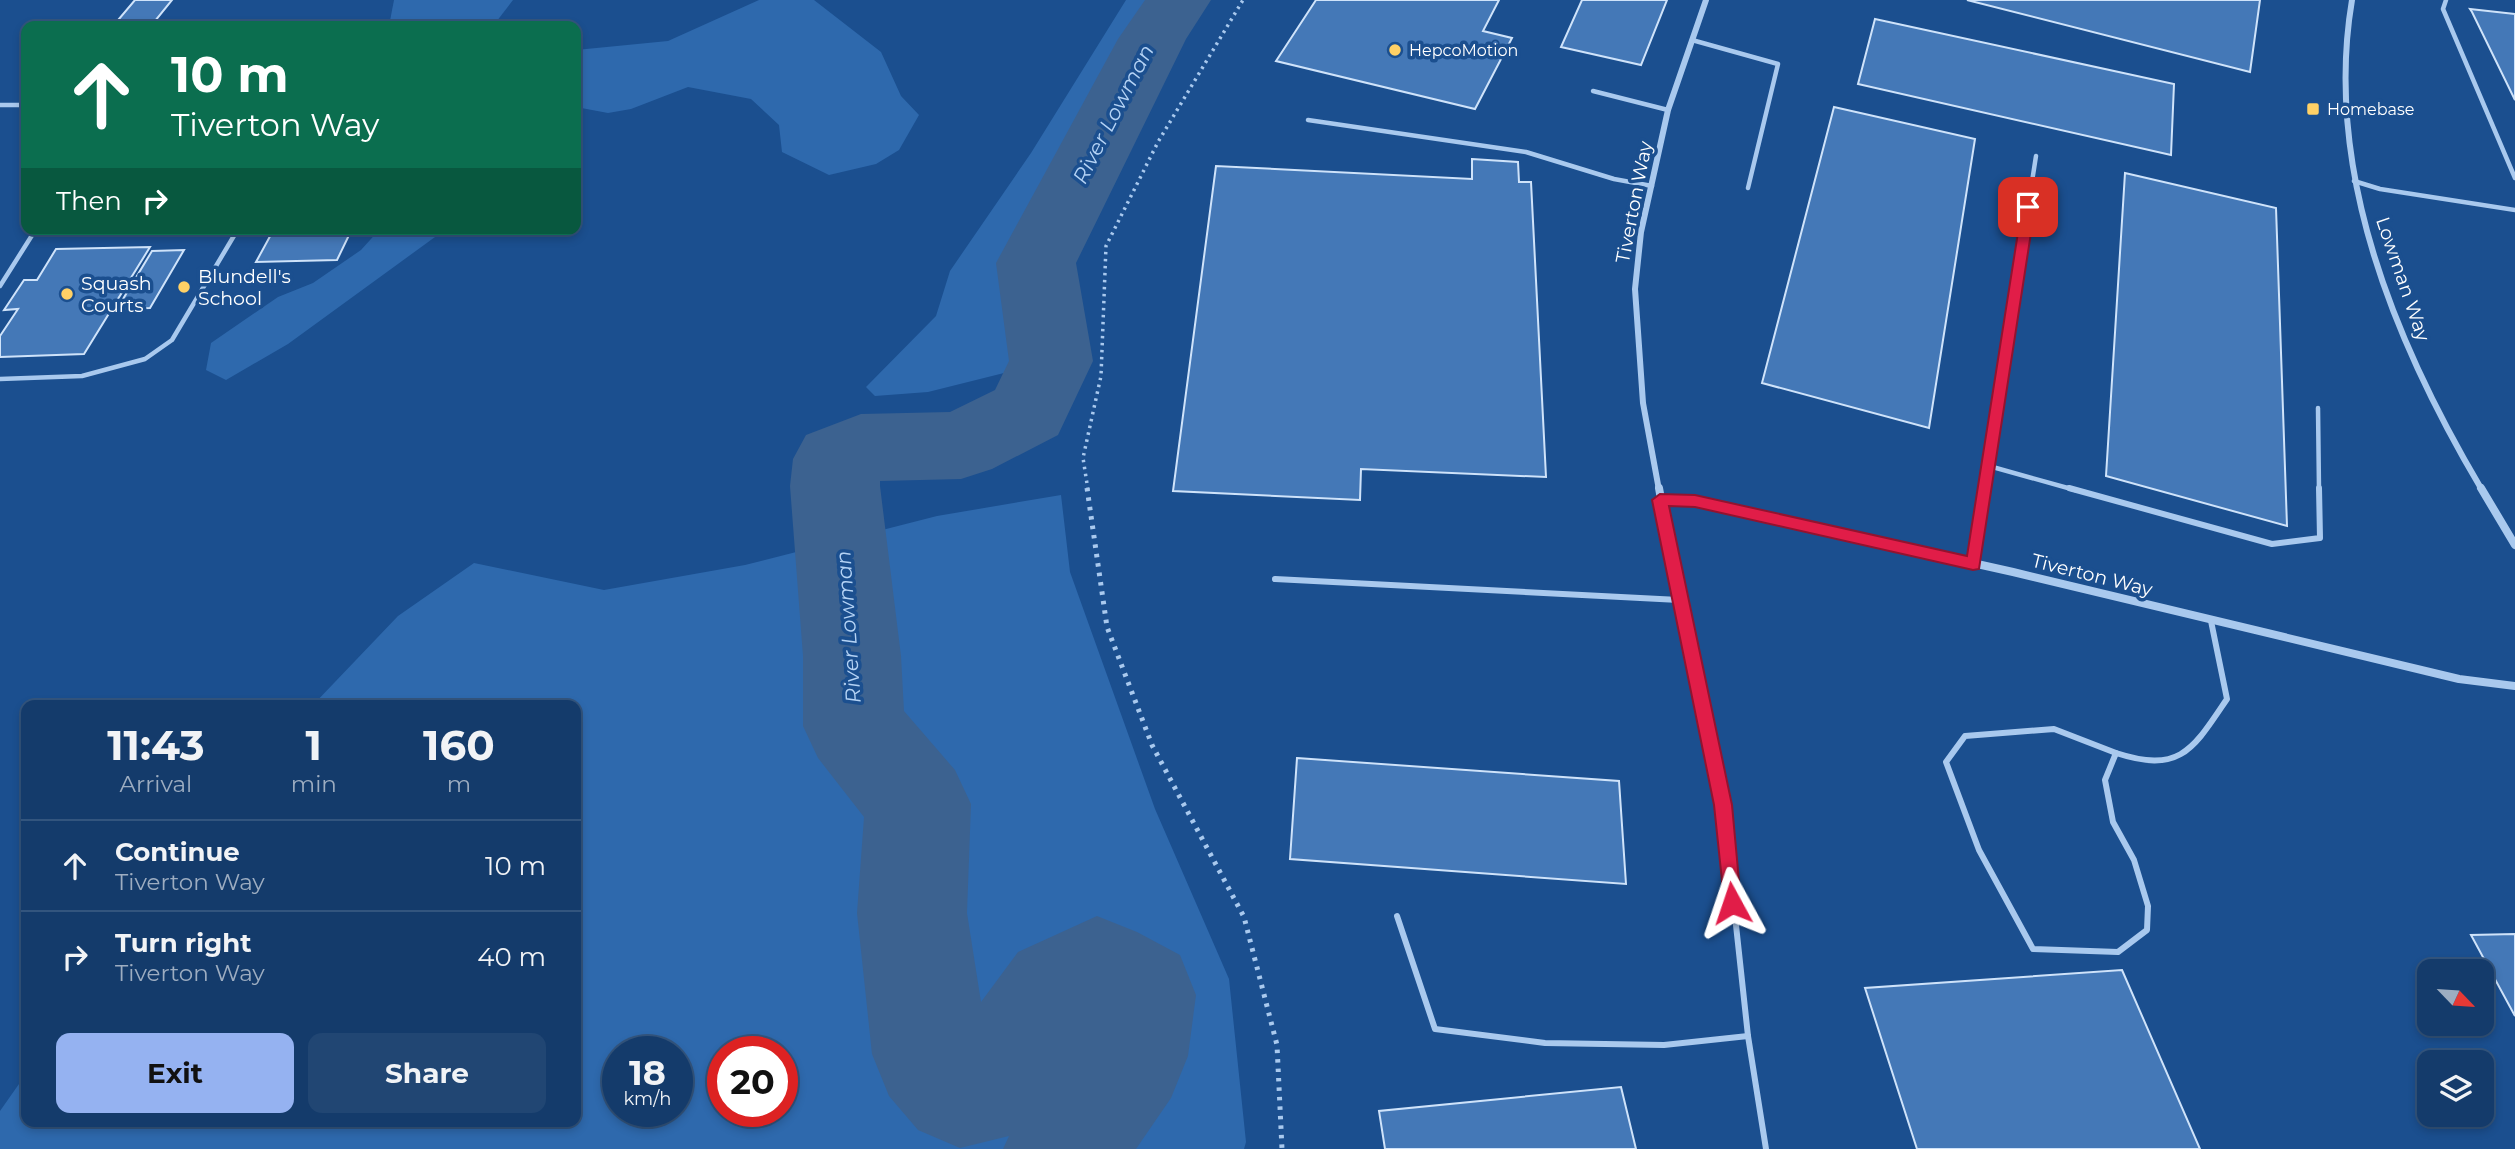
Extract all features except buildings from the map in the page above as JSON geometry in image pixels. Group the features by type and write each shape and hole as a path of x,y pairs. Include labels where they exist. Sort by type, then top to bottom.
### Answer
{"street":[{"name":"Tiverton Way","path":"1706,0 1668,110 1641,232 1635,289 1643,403 1679,600 1723,805"},
{"name":"Lowman Way","path":"2352,0 2345,70 2345,118 2354,181 2377,260 2430,396 2515,545"},
{"name":"Tiverton Way","path":"1660,500 1695,501 2459,679 2515,686"}],"lane":[{"path":"2446,0 2444,9 2515,178"},
{"path":"1692,40 1778,64 1748,188"},
{"path":"1593,91 1668,110"},
{"path":"0,105 21,105"},
{"path":"1308,120 1526,152 1614,179 1652,187"},
{"path":"1973,564 2036,156"},
{"path":"2354,181 2380,189 2515,210"},
{"path":"0,286 32,235"},
{"path":"0,379 82,376 145,359 172,340 234,235"},
{"path":"1989,466 2272,544 2320,538 2318,408"},
{"path":"1275,579 1679,600"},
{"path":"2116,753 2105,780 2113,822 2134,860 2148,906 2147,930 2118,952 2033,949 1979,850 1946,762 1965,736 2054,729 2116,753 2149,762 2172,758 2192,747 2227,699 2211,621"},
{"path":"1723,805 1748,1036 1766,1149"},
{"path":"1397,916 1436,1029 1559,1043 1664,1045 1748,1036"}],"path":[{"path":"1243,0 1158,142 1105,246 1101,376 1083,458 1107,627 1152,745 1244,917 1277,1045 1282,1149"}],"shaded area":[{"path":"394,0 513,0 497,21 390,21"},
{"path":"759,0 814,0 881,52 901,96 919,115 899,150 876,164 829,175 782,152 779,125 751,99 688,87 631,109 608,113 581,108 581,50 668,41"},
{"path":"1126,0 1167,0 1114,82 1033,237 1018,289 1028,330 1012,371 928,392 875,396 866,387 936,316 950,271 1031,153"},
{"path":"375,235 438,235 288,344 226,380 206,370 211,343 278,297 313,283 361,250"},
{"path":"1061,495 1070,572 1155,809 1229,979 1246,1142 1244,1149 0,1149 0,1111 21,1081 21,1127 581,1127 581,700 318,700 398,616 474,563 604,590 745,565 937,516"}],"waterway":[{"name":"River Lowman","path":"1064,1149 1129,1056 1139,995 1097,972 1058,992 997,1081 960,1088 931,1054 912,913 918,804 854,726 852,656 835,486 837,459 861,448 961,445 1027,412 1051,361 1036,263 1152,39 1178,0"}],"place":[{"name":"HepcoMotion","path":"1395,50"},
{"name":"Homebase","path":"2313,109"},
{"name":"Blundell's School","path":"184,287"},
{"name":"Squash Courts","path":"67,294"}],"route":[{"path":"1732,903 1723,805 1660,500 1695,501 1973,564 2028,207"}]}
